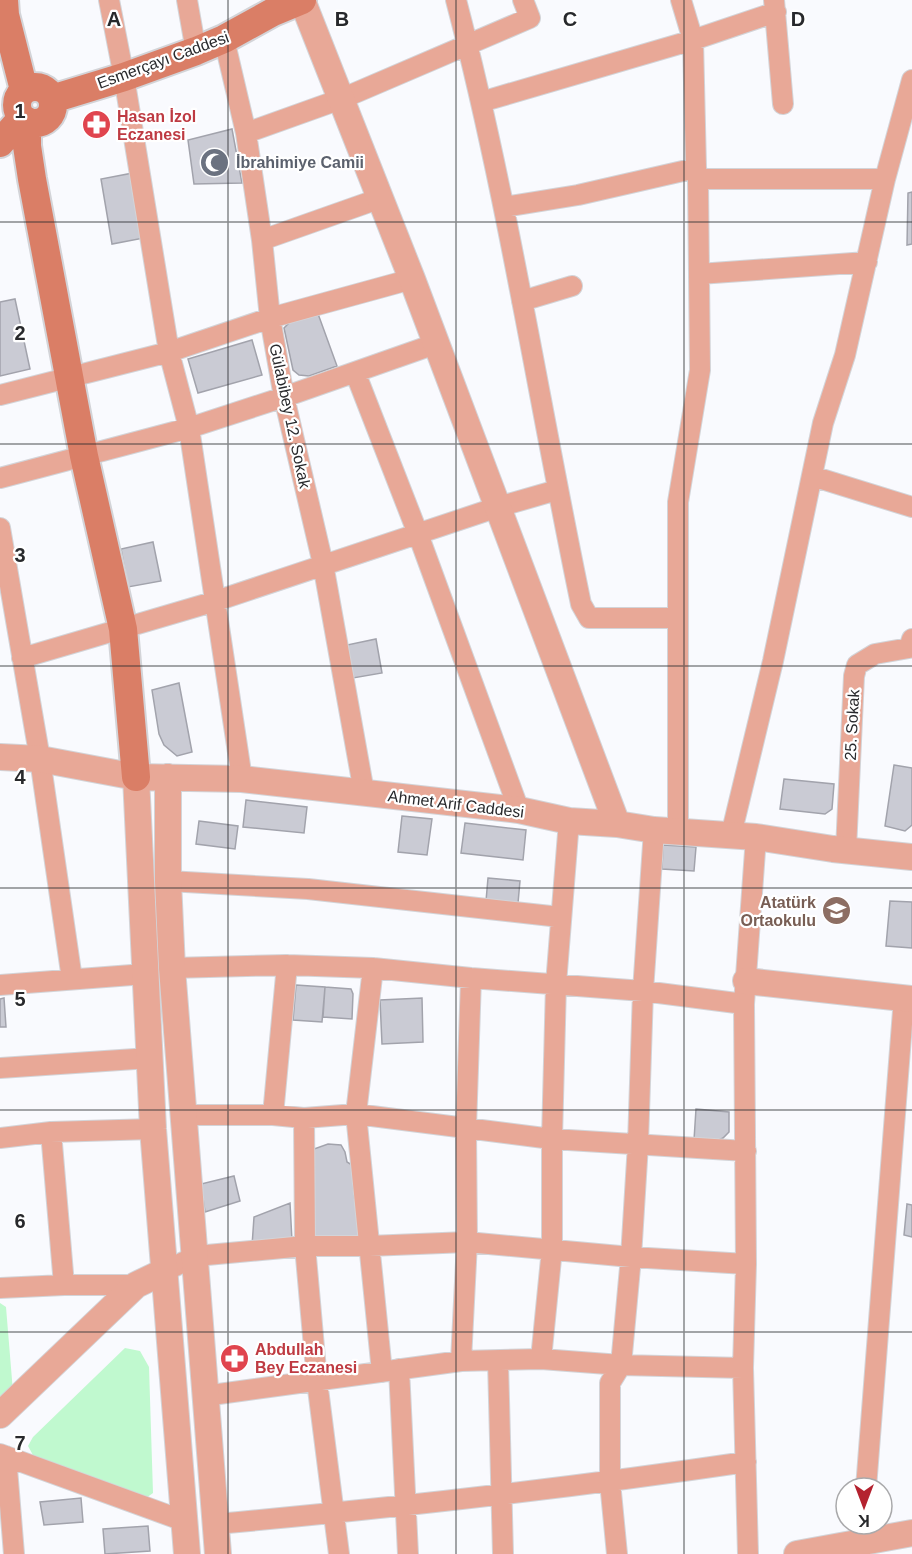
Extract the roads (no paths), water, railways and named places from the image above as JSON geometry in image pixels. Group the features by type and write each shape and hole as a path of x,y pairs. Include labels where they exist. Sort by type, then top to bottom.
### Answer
{"main road":[{"name":"Esmerçayı Caddesi","path":"52,99 124,77 196,51 224,39 272,6 302,0"},
{"path":"3,11 24,90"},
{"path":"25,120 36,123 44,121 50,115 53,107 52,99 43,88 30,87 24,90 16,104 25,120 32,179 84,456 123,628 136,777"},
{"path":"0,143 25,120"}],"street":[{"path":"109,0 124,77 169,352 189,428 243,779"},
{"path":"187,0 196,51"},
{"path":"302,0 412,279 617,824"},
{"path":"456,0 504,207 557,490 581,604 589,618 678,618"},
{"path":"246,134 341,99 530,18 523,0"},
{"path":"617,1554 610,1482 610,1383 621,1365 638,1144 643,991 666,831 678,618 678,502 700,370 693,40 681,0"},
{"path":"481,102 693,40 775,6 783,104"},
{"name":"Gülabibey 12. Sokak","path":"224,39 246,134 262,240 270,318 285,397 323,564 364,792"},
{"path":"731,835 773,661 823,423 845,355 885,179 912,80"},
{"path":"504,207 697,173 885,179"},
{"path":"262,240 381,198"},
{"path":"699,274 867,262"},
{"path":"0,395 169,352 270,318 412,279"},
{"path":"522,301 572,285"},
{"path":"0,478 189,428 435,344"},
{"path":"355,372 418,534 519,810"},
{"path":"812,477 912,507"},
{"path":"22,658 216,601 498,507 557,490"},
{"path":"0,528 40,759 72,979"},
{"name":"25. Sokak","path":"846,850 854,676 857,665 875,654 909,648 912,639"},
{"name":"Ahmet Arif Caddesi","path":"0,757 40,759 136,777 243,779 519,810 569,821 756,837 912,857"},
{"path":"136,777 153,1129 187,1554"},
{"path":"168,777 168,880 172,968 218,1554"},
{"path":"541,1359 552,1249 556,984 569,821"},
{"path":"748,1554 743,1368 746,1264 745,993 756,837"},
{"path":"168,880 308,889 560,917"},
{"path":"172,968 288,965 373,968 643,991 908,998 867,1476"},
{"path":"273,1114 288,965"},
{"path":"373,968 357,1114 369,1246 391,1371 406,1505 408,1554"},
{"path":"0,985 145,974"},
{"path":"461,1361 467,1242 466,1128 471,978"},
{"path":"0,1068 150,1058"},
{"path":"184,1115 273,1114 304,1118 357,1114 552,1139 746,1151"},
{"path":"304,1118 305,1246 317,1381 339,1554"},
{"path":"0,1138 51,1132 153,1129"},
{"path":"51,1132 64,1285"},
{"path":"0,1415 136,1286 196,1256 305,1246 467,1242 631,1257 746,1264"},
{"path":"0,1288 64,1285 136,1286"},
{"path":"204,1396 461,1361 541,1359 621,1365 743,1368"},
{"path":"498,1361 502,1554"},
{"path":"14,1554 3,1455 184,1521"},
{"path":"216,1524 333,1514 500,1495 746,1462"},
{"path":"797,1554 861,1540 912,1533"}],"place":[{"name":"Hasan İzol Eczanesi","path":"96,125"},
{"name":"İbrahimiye Camii","path":"215,162"},
{"name":"Atatürk Ortaokulu","path":"837,911"},
{"name":"Abdullah Bey Eczanesi","path":"234,1358"}]}
